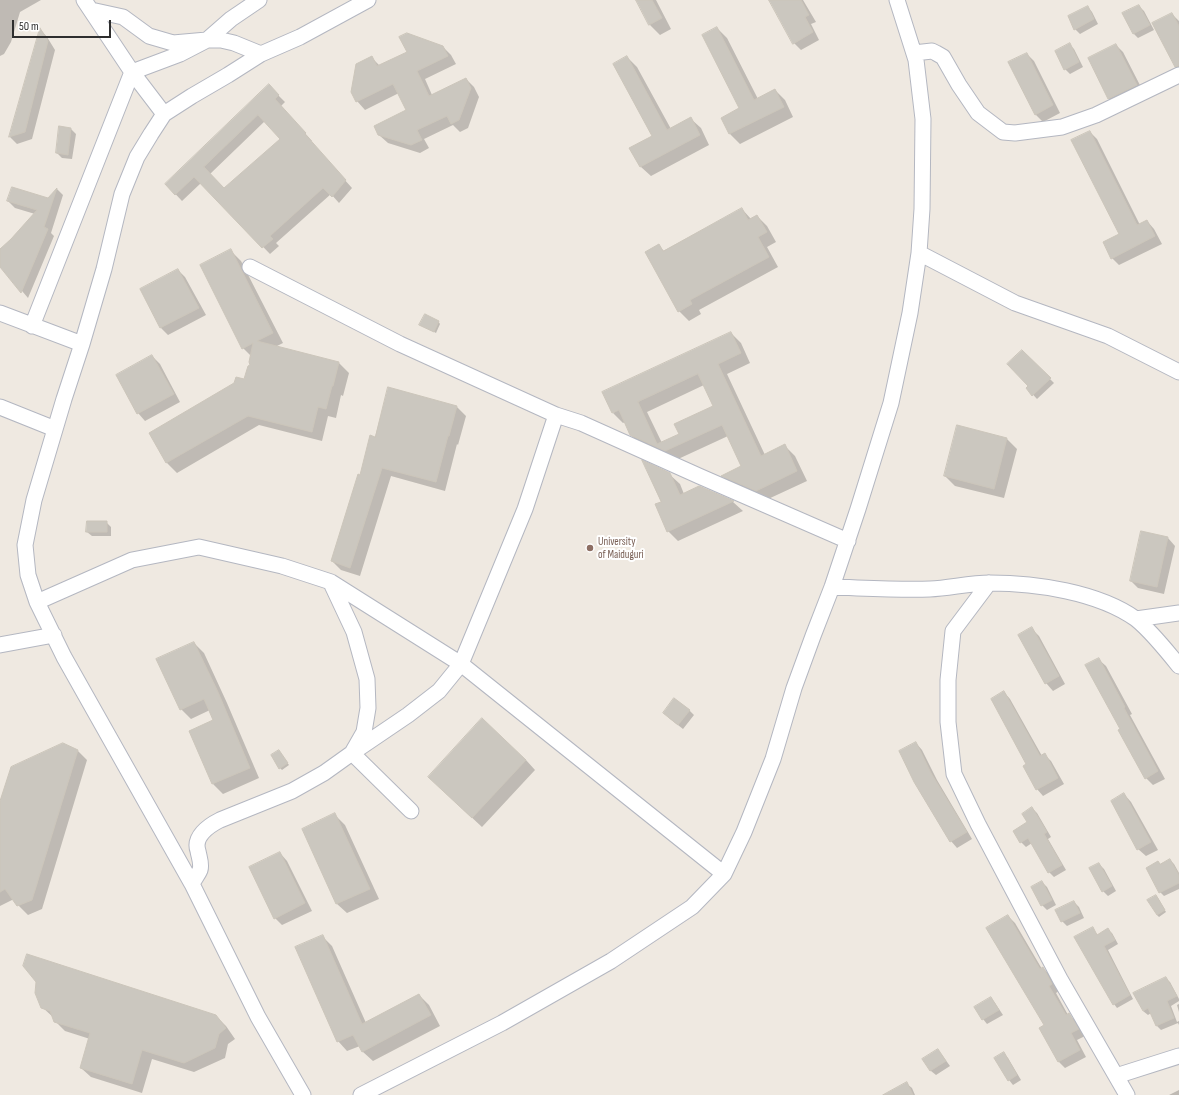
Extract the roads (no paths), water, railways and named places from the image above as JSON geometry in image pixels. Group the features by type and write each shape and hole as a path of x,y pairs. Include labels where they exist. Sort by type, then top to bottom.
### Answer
{"street":[{"path":"32,326 132,72 180,54 207,40 231,19 259,0"},
{"path":"302,1095 258,1017 192,884 68,664 37,602 28,575 24,545 34,500 104,269 122,194 137,157 164,114 262,54 300,37 368,0"},
{"path":"361,1095 502,1023 611,961 692,907 724,874 744,832 773,759 794,688 848,541 891,403 910,313 922,209 922,119 916,60 898,0"},
{"path":"87,5 123,17 149,36 173,43 221,40 234,43 262,54"},
{"path":"87,5 132,72 164,114"},
{"path":"914,53 932,51 943,57 959,85 978,113 1003,132 1062,127 1096,115 1179,75"},
{"path":"918,253 1015,303 1108,336 1179,372"},
{"path":"250,267 400,344 556,415 581,423 848,541"},
{"path":"0,313 82,344"},
{"path":"0,407 55,429"},
{"path":"192,884 200,870 200,858 197,850 197,842 200,836 211,825 292,791 324,774 408,715 438,691 460,664 525,509 556,415"},
{"path":"37,602 132,560 198,547 282,566 331,582 460,664 724,874"},
{"path":"331,582 354,632 367,679 368,708 364,732 352,753"},
{"path":"832,587 930,589 989,583 1022,584 1066,591 1106,602 1136,619 1159,641 1179,666"},
{"path":"989,583 953,631 948,680 948,715 954,774 978,824 1060,979 1127,1095"},
{"path":"1136,619 1179,613"},
{"path":"0,645 54,635"},
{"path":"352,753 411,811"},
{"path":"1116,1076 1179,1056"}],"place":[{"name":"University of Maiduguri","path":"590,548"}]}
